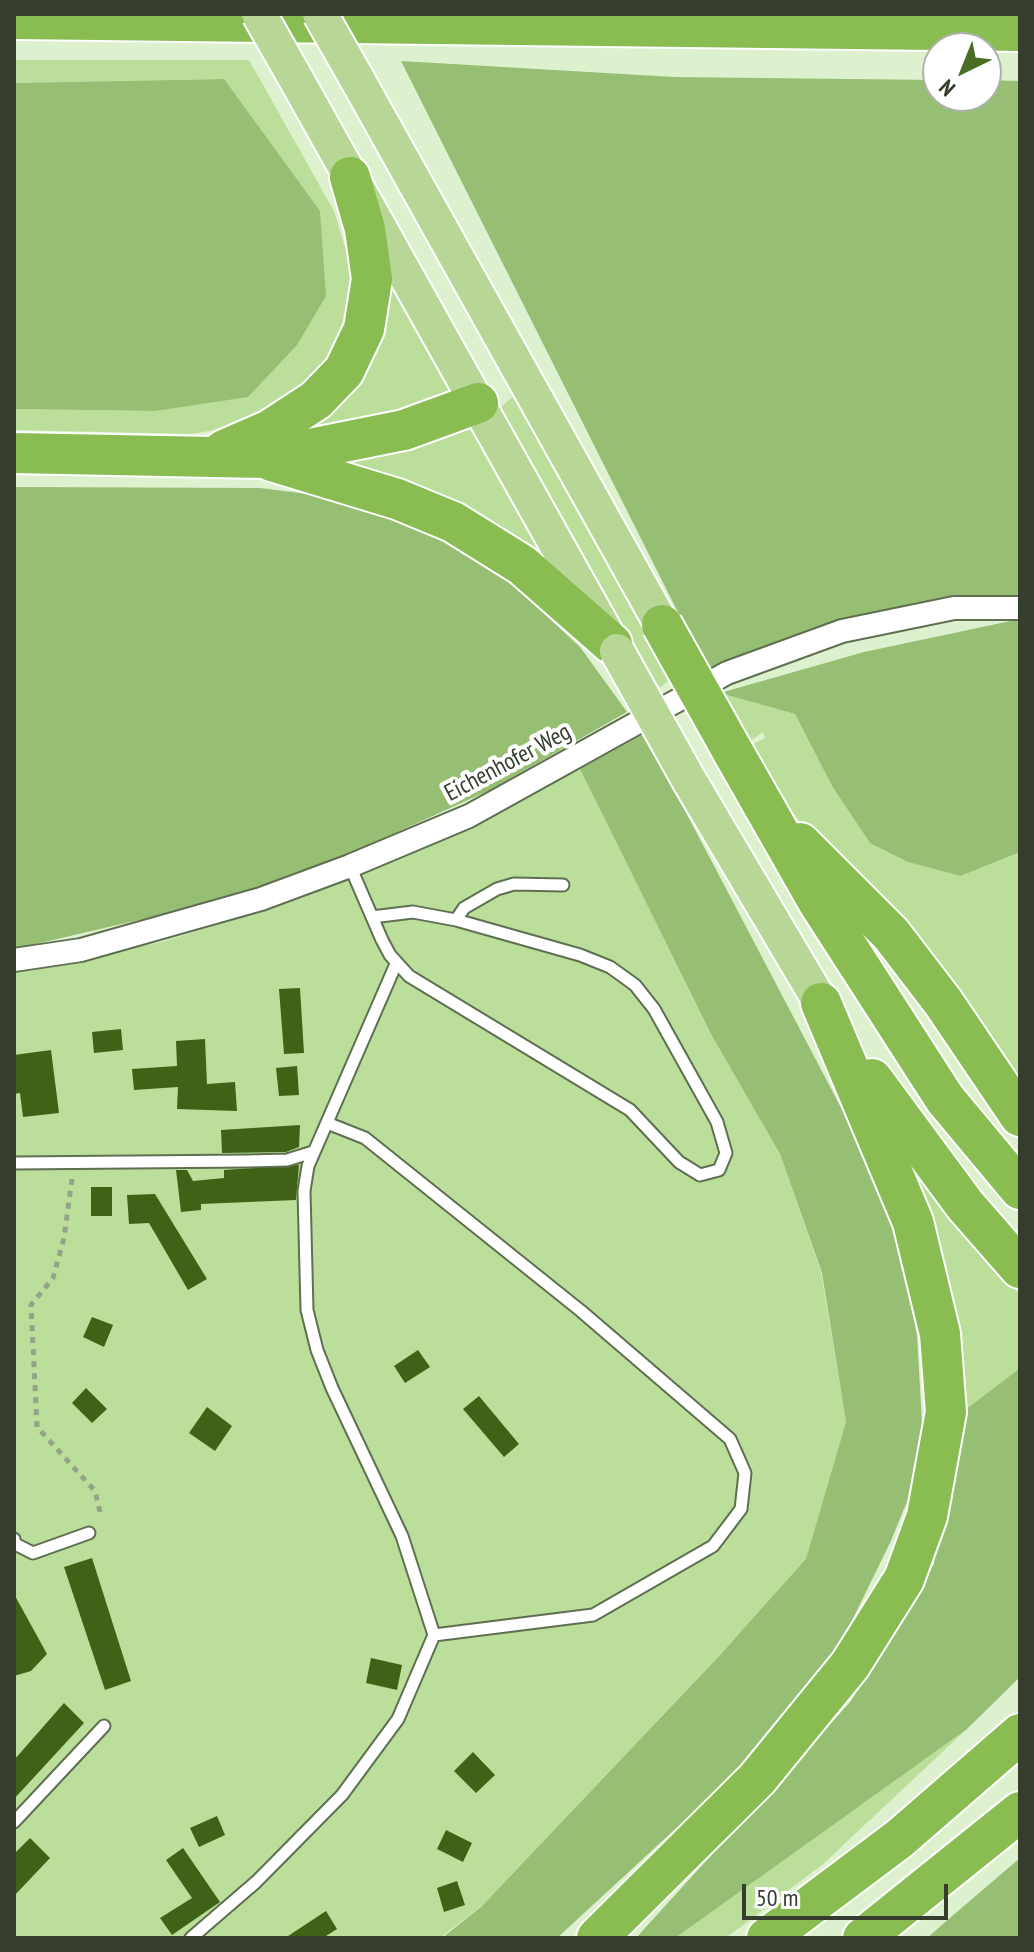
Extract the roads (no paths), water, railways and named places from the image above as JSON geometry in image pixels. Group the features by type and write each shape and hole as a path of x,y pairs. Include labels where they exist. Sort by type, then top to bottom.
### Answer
{"highway":[{"path":"14,19 1020,31"},
{"path":"209,456 270,430 316,400 344,371 364,329 372,279 365,229 350,177"},
{"path":"14,453 264,458 404,430 478,403"},
{"path":"264,458 397,499 453,522 522,565 614,648"},
{"path":"662,625 819,903 945,1099 1020,1189"},
{"path":"765,809 891,934 943,1002 1020,1116"},
{"path":"821,1003 913,1136 1020,1268"},
{"path":"597,1938 757,1779 850,1665 904,1579 930,1503 946,1412 940,1334 913,1222 821,1003"},
{"path":"767,1938 910,1831 1020,1734"},
{"path":"863,1938 1020,1812"}],"main road":[{"path":"259,14 689,780 821,1003"},
{"path":"320,14 662,625"},
{"path":"478,403 504,383 516,364"}],"street":[{"name":"Eichenhofer Weg","path":"14,960 96,946 261,899 350,866 469,816 727,673 842,631 954,608 1020,608"}],"lane":[{"path":"350,866 372,917 396,964 427,990 521,1042 630,1110 679,1162 700,1175 719,1170 726,1153 717,1122 654,1009 635,985 610,967 580,955 456,920 413,912 372,917"},
{"path":"456,920 464,908 497,889 514,884 563,885"},
{"path":"191,1938 256,1882 342,1795 398,1719 434,1635 402,1536 353,1438 310,1328 304,1191 313,1152 396,964"},
{"path":"327,1123 365,1138 592,1320 730,1439 745,1473 741,1509 713,1546 593,1615 434,1635"},
{"path":"14,1163 274,1160 313,1152"},
{"path":"14,1539 15,1544 33,1553 89,1533"},
{"path":"14,1822 104,1726"}]}
